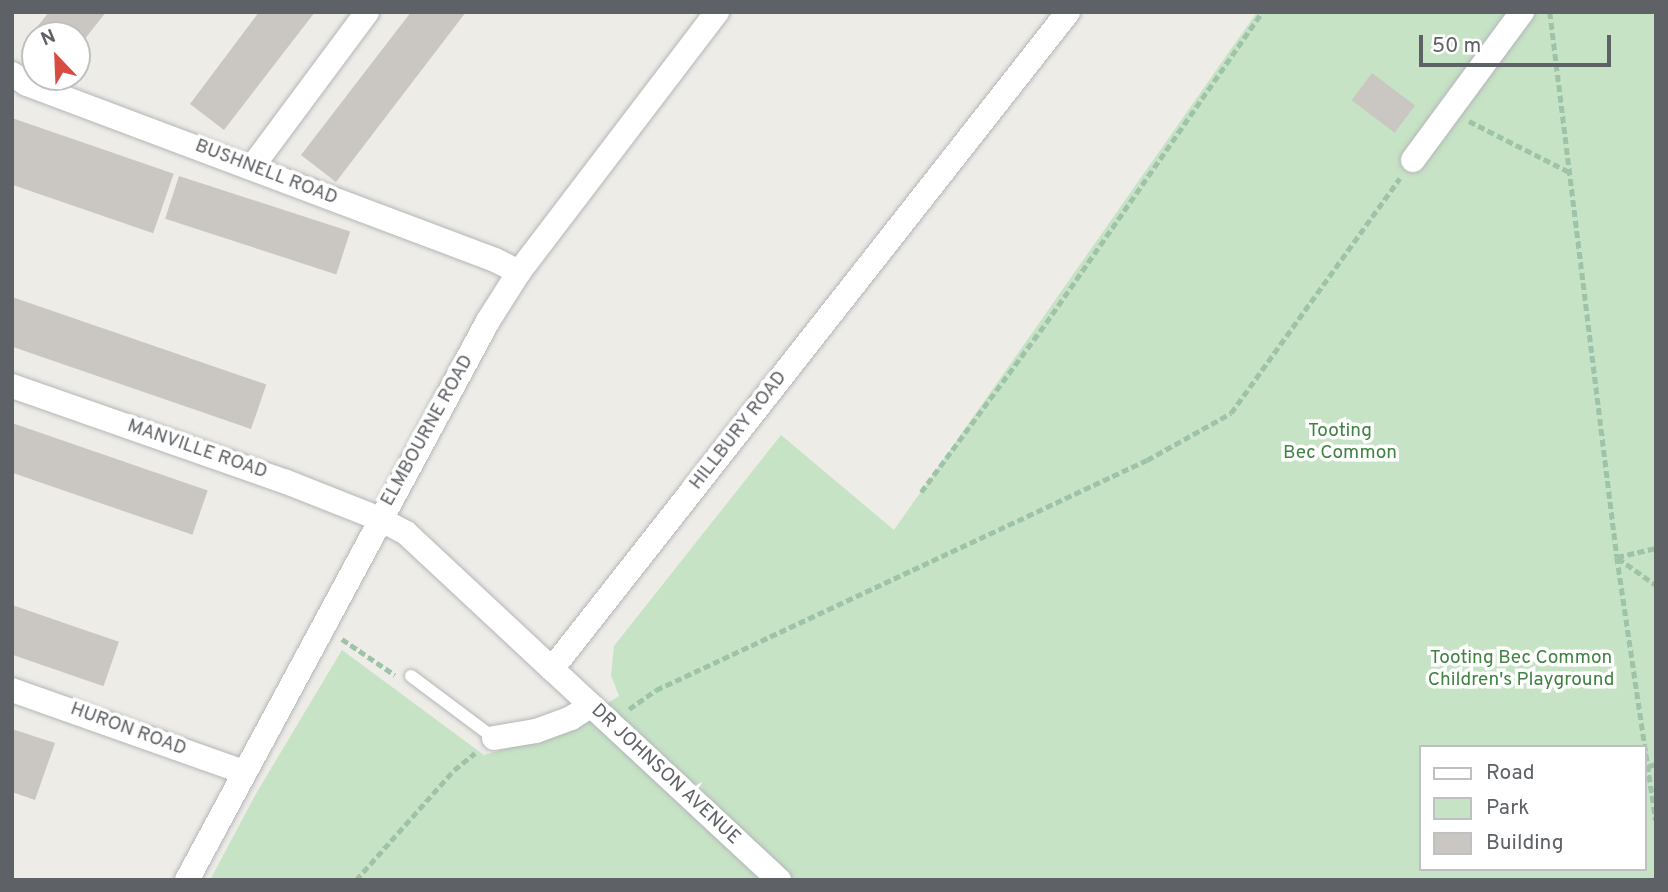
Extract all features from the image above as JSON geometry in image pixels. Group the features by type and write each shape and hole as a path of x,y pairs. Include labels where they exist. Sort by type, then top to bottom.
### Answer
{"street":[{"path":"251,167 368,12"},
{"name":"ELMBOURNE ROAD","path":"187,880 488,321 519,272 717,12"},
{"name":"HILLBURY ROAD","path":"552,669 1068,12"},
{"path":"1413,160 1522,12"},
{"name":"BUSHNELL ROAD","path":"12,74 27,84 495,260 519,272"},
{"name":"MANVILLE ROAD","path":"12,386 284,481 380,519"},
{"path":"380,519 406,533 552,669"},
{"name":"DR JOHNSON AVENUE","path":"552,669 779,880"},
{"name":"HURON ROAD","path":"12,690 243,772"},
{"path":"494,738 536,731 571,718 590,706"}],"lane":[{"path":"411,676 494,738"}],"path":[{"path":"921,492 1046,323 1262,12"},
{"path":"1550,12 1617,557 1646,745"},
{"path":"1450,111 1569,172"},
{"path":"608,723 656,690 1147,460 1231,413 1413,160"},
{"path":"1617,557 1656,548"},
{"path":"1617,557 1656,585"},
{"path":"324,627 403,680 411,676"},
{"path":"356,880 454,770 494,738"},
{"path":"1647,752 1656,820"},
{"path":"1649,765 1656,764"}],"green space":[{"name":"Tooting Bec Common","path":"1257,12 1656,12 1656,880 210,880 257,792 342,650 484,755 558,734 619,696 611,675 614,646 781,435 894,530"}],"building":[{"path":"49,12 106,12 91,31 91,21 42,21"},
{"path":"259,12 315,12 224,130 190,104"},
{"path":"411,12 466,12 336,182 301,155"},
{"path":"1372,73 1415,105 1395,133 1352,100"},
{"path":"12,118 174,174 153,233 12,185"},
{"path":"179,176 350,232 336,274 165,219"},
{"path":"12,297 266,385 251,429 12,347"},
{"path":"12,423 208,490 192,535 12,473"},
{"path":"12,605 119,642 104,686 12,655"},
{"path":"12,729 55,743 35,800 12,792"}],"park label":[{"name":"Tooting Bec Common Children's Playground","path":"1521,670"}]}
